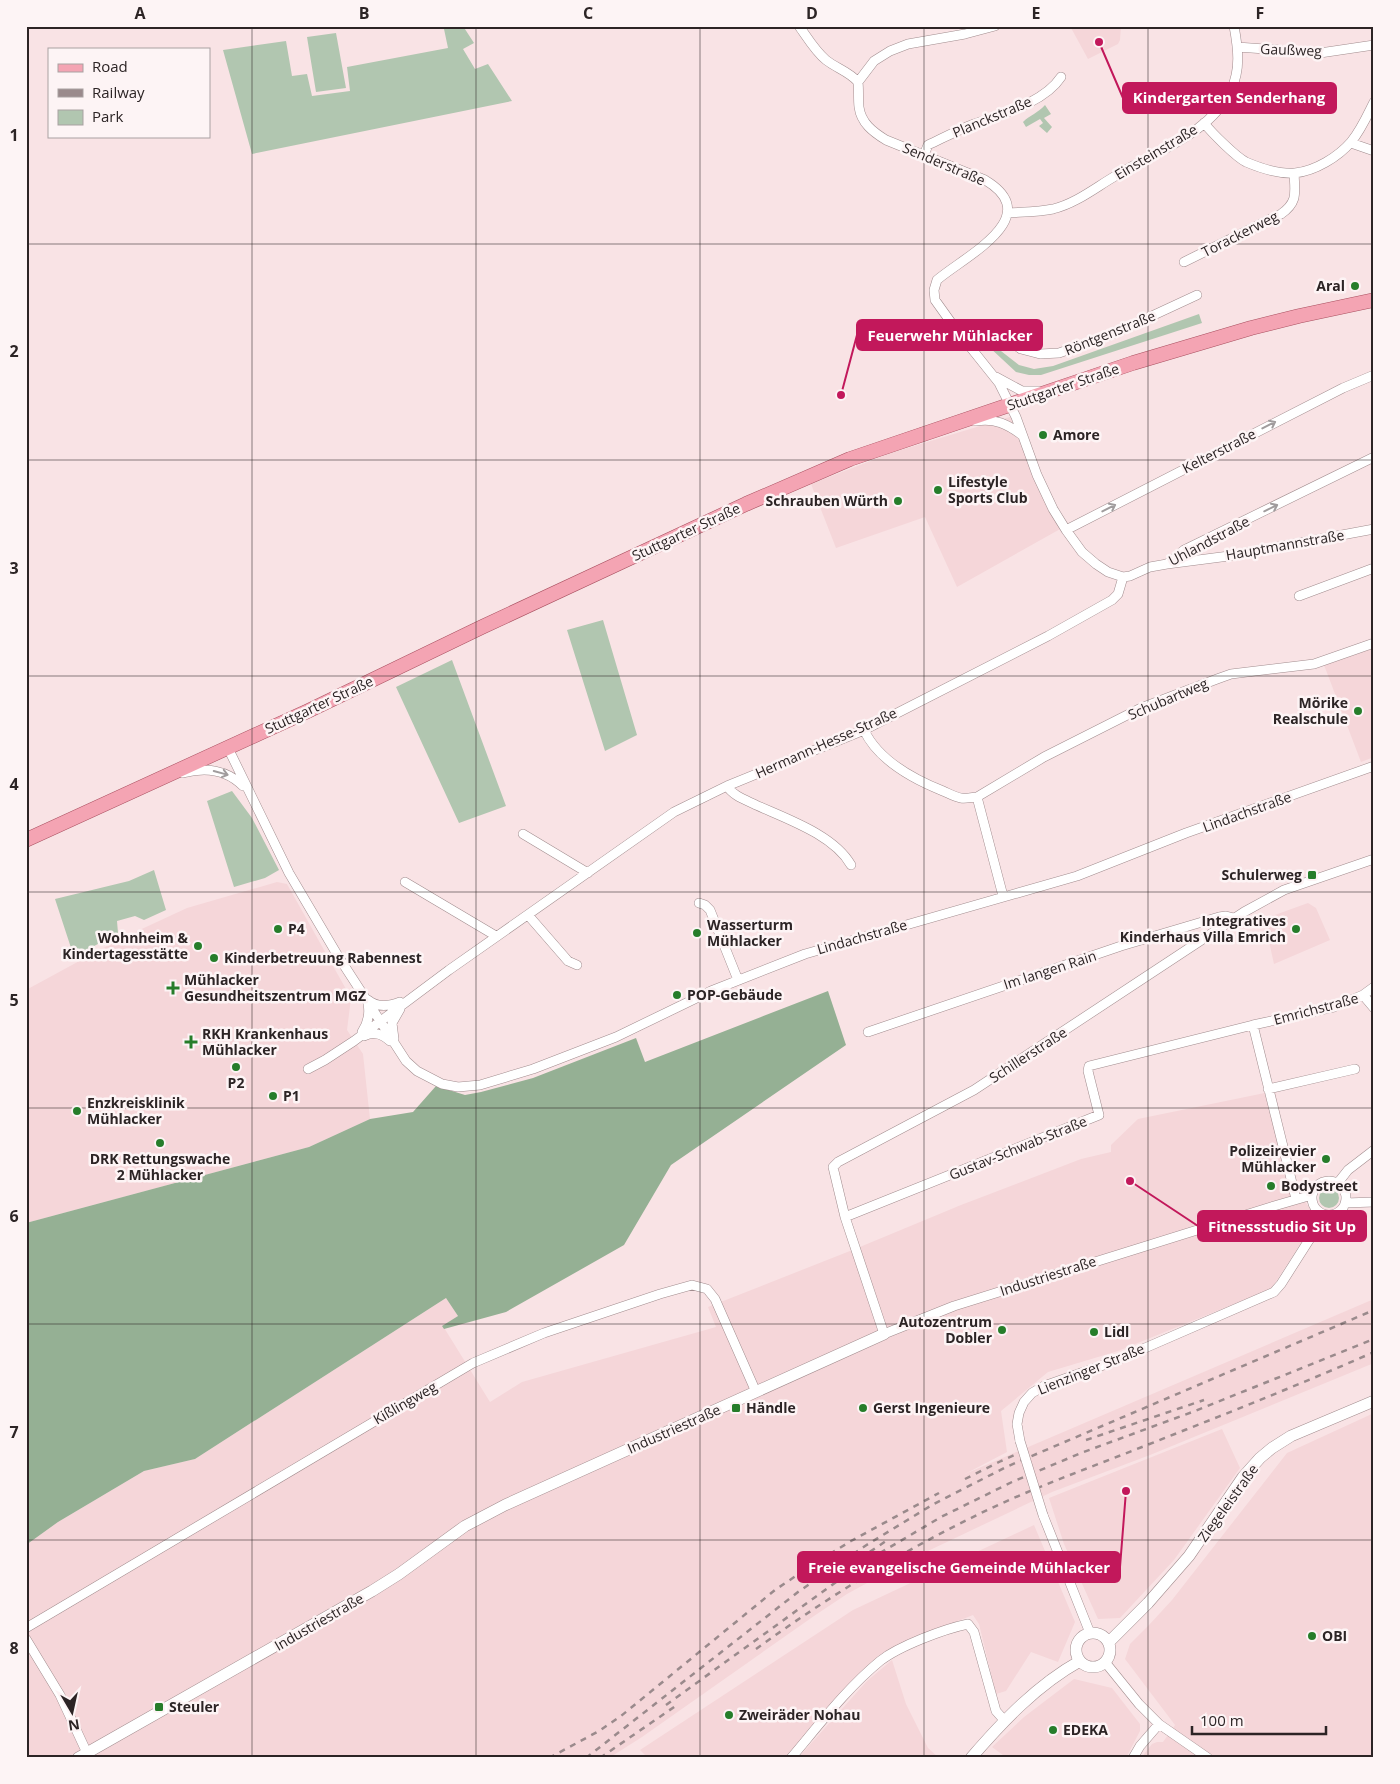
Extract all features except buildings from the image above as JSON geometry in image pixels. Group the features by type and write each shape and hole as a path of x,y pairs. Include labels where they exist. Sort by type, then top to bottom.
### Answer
{"main road":[{"name":"Stuttgarter Straße","path":"26,840 228,748 778,489 850,459 1133,363 1251,328 1374,300"}],"street":[{"path":"799,26 823,57 850,74 858,82 874,61 890,51 908,44 965,34 995,26"},
{"name":"Einsteinstraße","path":"1008,213 1054,209 1084,196 1117,174 1174,143 1204,123 1216,112 1231,90 1238,66 1234,26"},
{"name":"Gaußweg","path":"1237,47 1320,53 1374,44"},
{"name":"Planckstraße","path":"924,155 928,145 959,130 998,116 1035,99 1048,91 1061,78"},
{"name":"Senderstraße","path":"858,82 859,108 863,120 868,126 886,140 992,185 1006,200 1008,213"},
{"path":"1204,123 1245,162 1272,170 1294,173 1312,169 1331,159 1351,143 1364,124 1374,102"},
{"path":"1351,143 1374,151"},
{"name":"Torackerweg","path":"1184,262 1280,214 1290,207 1295,196 1294,173"},
{"path":"1008,213 998,233 937,280 935,300 996,377 1011,404 1045,492 1066,530 1082,552 1096,564 1108,572 1123,577"},
{"name":"Röntgenstraße","path":"968,343 986,332 1002,336 1021,349 1040,354 1059,353 1114,334 1197,295"},
{"name":"Kelterstraße","path":"1066,530 1343,388 1374,375"},
{"path":"996,377 1022,391 1058,388"},
{"path":"953,424 995,420 1007,424 1022,434"},
{"name":"Uhlandstraße","path":"1123,577 1150,567 1167,564 1184,550 1374,457"},
{"name":"Hauptmannstraße","path":"1167,564 1229,556 1373,532"},
{"path":"1299,596 1374,568"},
{"name":"Hermann-Hesse-Straße","path":"308,1069 354,1041 496,936 674,812 728,786 864,730 1048,636 1112,600 1118,594 1123,577"},
{"name":"Schubartweg","path":"977,796 1044,757 1141,708 1217,678 1231,674 1314,664 1374,643"},
{"path":"864,730 870,742 889,760 906,772 927,784 961,798 977,796 1003,896"},
{"path":"228,748 288,873 338,956 380,1020"},
{"name":"Lindachstraße","path":"380,1020 406,1061 418,1071 442,1084 467,1088 480,1085 533,1069 616,1037 738,980 821,949 1077,876 1194,830 1374,766"},
{"path":"157,781 189,771 216,771 235,778 248,792"},
{"path":"728,786 734,794 828,841 842,851 851,865"},
{"path":"523,834 588,873"},
{"name":"Schillerstraße","path":"884,1334 845,1217 833,1167 836,1164 974,1090 1234,918 1284,890 1374,859"},
{"path":"405,882 496,936"},
{"path":"699,903 705,905 710,910 738,980"},
{"path":"528,915 568,961 577,965"},
{"name":"Im langen Rain","path":"868,1032 1121,946 1219,917 1234,918"},
{"path":"1363,995 1374,987"},
{"name":"Emrichstraße","path":"1253,1025 1334,1007 1363,995 1374,1008"},
{"path":"398,1048 393,1037 392,1023 394,1017 412,997"},
{"name":"Hermann-Hesse-Straße","path":"366,998 372,1003 384,1006 399,1003 412,997"},
{"name":"Hermann-Hesse-Straße","path":"354,1041 368,1021 370,1013 366,998"},
{"path":"1253,1025 1296,1200"},
{"name":"Gustav-Schwab-Straße","path":"845,1217 1099,1116 1088,1071 1089,1066 1253,1025"},
{"path":"354,1041 367,1034 376,1033 383,1035 398,1048"},
{"path":"1268,1089 1355,1069"},
{"path":"1337,1184 1348,1170 1374,1150"},
{"path":"1332,1182 1337,1184 1344,1190 1346,1203 1340,1212 1325,1215 1316,1209 1312,1195 1314,1190 1322,1183 1332,1182"},
{"name":"Industriestraße","path":"82,1755 372,1591 399,1574 465,1526 505,1505 884,1334 954,1306 1312,1195"},
{"path":"1346,1203 1374,1202"},
{"name":"Lienzinger Straße","path":"1090,1633 1043,1515 1020,1441 1017,1424 1024,1402 1032,1393 1044,1386 1115,1361 1274,1292 1290,1271 1325,1215"},
{"name":"Kißlingweg","path":"26,1628 473,1363 544,1333 660,1294 692,1285 706,1289 714,1299 756,1392"},
{"name":"Ziegeleistraße","path":"1109,1642 1148,1603 1189,1556 1243,1477 1260,1458 1291,1436 1374,1401"},
{"path":"791,1758 861,1678 881,1661 895,1651 918,1641 968,1624 974,1632 996,1711 1004,1720"},
{"path":"1090,1633 1101,1634 1109,1642 1110,1653 1105,1662 1095,1667 1080,1661 1077,1656 1077,1644 1080,1639 1090,1633"},
{"path":"26,1639 60,1695 82,1755"},
{"path":"971,1758 1004,1720 1038,1691 1069,1667 1080,1661"},
{"path":"1105,1662 1139,1704 1159,1724 1208,1758"},
{"path":"1132,1758 1159,1724"}],"shaded area":[{"path":"1070,26 1121,26 1120,40 1118,44 1088,59"},
{"path":"1013,416 1062,528 957,587 925,517 836,548 811,484 891,453"},
{"name":"Mörike Realschule","path":"1374,648 1374,757 1361,762 1324,665"},
{"name":"RKH Krankenhaus Mühlacker","path":"277,882 287,884 351,998 347,1030 363,1054 370,1119 309,1147 26,1223 26,990 118,940 187,908"},
{"name":"Integratives Kinderhaus Villa Emrich","path":"1308,903 1316,908 1330,940 1274,964 1264,919"},
{"path":"1275,1091 1296,1188 1317,1219 1271,1289 1118,1351 1048,1372 1001,1411 1007,1452 965,1474 1374,1299 1374,1363 1150,1455 1052,1492 909,1560 847,1594 609,1758 26,1758 26,1545 58,1522 144,1471 195,1459 446,1298 458,1316 443,1326 490,1402 522,1382 716,1327 708,1307 961,1205 1081,1159 1111,1152 1111,1145 1138,1119"},
{"path":"1374,1413 1374,1758 1141,1758 1152,1744 1163,1742 1175,1725 1125,1659 1130,1644 1172,1600 1287,1453"},
{"path":"1222,1429 1240,1468 1174,1560 1120,1618 1098,1619 1064,1544 1049,1498"},
{"path":"1034,1525 1075,1622 1058,1662 1031,1652 1006,1691 996,1694 979,1624 973,1615 893,1647 878,1656 785,1758 648,1758 640,1750 853,1610"},
{"path":"892,1660 906,1704 928,1748 939,1758 798,1758 867,1681"},
{"path":"1074,1679 1112,1688 1140,1724 1140,1731 1126,1758 1007,1758 992,1747 1024,1717"}],"green space":[{"path":"453,26 463,26 474,43 463,49 475,69 488,64 512,101 252,154 223,50 286,41 292,76 307,74 312,96 350,91 347,67 448,48 444,29"},
{"path":"336,33 346,88 316,92 307,37"},
{"path":"1045,105 1051,114 1044,118 1052,127 1047,133 1039,126 1043,123 1040,119 1026,127 1023,122"},
{"path":"1199,314 1202,323 1041,375 1016,372 988,346 992,344 1019,365 1034,369 1053,366"},
{"path":"603,620 637,735 605,751 567,630"},
{"path":"452,660 506,806 459,823 396,687"},
{"path":"232,791 252,818 279,870 265,878 234,887 207,801"},
{"path":"154,870 166,910 144,920 135,916 117,921 118,933 74,957 55,899 129,881"},
{"path":"828,991 846,1045 671,1165 624,1245 506,1312 444,1329 442,1326 458,1316 446,1298 195,1459 144,1471 58,1522 26,1545 26,1223 309,1147 370,1119 413,1112 436,1086 465,1095 481,1092 533,1078 636,1038 645,1062"},
{"path":"1325,1188 1333,1188 1339,1194 1339,1202 1333,1208 1325,1208 1319,1202 1319,1194"}],"railway":[{"path":"586,1758 798,1592 865,1546 932,1505 1006,1467 1374,1310"},
{"path":"880,1553 941,1517 1012,1482 1081,1453 1195,1411 1374,1339"},
{"path":"756,1649 807,1613 887,1563 991,1508 1261,1400 1374,1352"},
{"path":"1086,1440 1204,1400"},
{"path":"965,1479 1019,1453"},
{"path":"549,1758 599,1731 621,1716 775,1590 851,1541 939,1493"},
{"path":"840,1572 886,1541"},
{"path":"666,1705 850,1572"},
{"path":"600,1758 677,1705"}],"place":[{"name":"Kindergarten Senderhang","path":"1099,42"},
{"name":"Aral","path":"1355,286"},
{"name":"Feuerwehr Mühlacker","path":"841,395"},
{"name":"Amore","path":"1043,435"},
{"name":"Lifestyle Sports Club","path":"938,490"},
{"name":"Schrauben Würth","path":"898,501"},
{"name":"Mörike Realschule","path":"1358,711"},
{"name":"Schulerweg","path":"1312,875"},
{"name":"P4","path":"278,929"},
{"name":"Integratives Kinderhaus Villa Emrich","path":"1296,929"},
{"name":"Wasserturm Mühlacker","path":"697,933"},
{"name":"Wohnheim & Kindertagesstätte","path":"198,946"},
{"name":"Kinderbetreuung Rabennest","path":"214,958"},
{"name":"Mühlacker Gesundheitszentrum MGZ","path":"173,988"},
{"name":"POP-Gebäude","path":"677,995"},
{"name":"RKH Krankenhaus Mühlacker","path":"191,1042"},
{"name":"P2","path":"236,1067"},
{"name":"P1","path":"273,1096"},
{"name":"Enzkreisklinik Mühlacker","path":"77,1111"},
{"name":"DRK Rettungswache 2 Mühlacker","path":"160,1143"},
{"name":"Polizeirevier Mühlacker","path":"1326,1159"},
{"name":"Fitnessstudio Sit Up","path":"1130,1181"},
{"name":"Bodystreet","path":"1271,1186"},
{"name":"Autozentrum Dobler","path":"1002,1330"},
{"name":"Lidl","path":"1094,1332"},
{"name":"Händle","path":"736,1408"},
{"name":"Gerst Ingenieure","path":"863,1408"},
{"name":"Freie evangelische Gemeinde Mühlacker","path":"1126,1491"},
{"name":"OBI","path":"1312,1636"},
{"name":"Steuler","path":"159,1707"},
{"name":"Zweiräder Nohau","path":"729,1715"},
{"name":"EDEKA","path":"1053,1730"}]}
